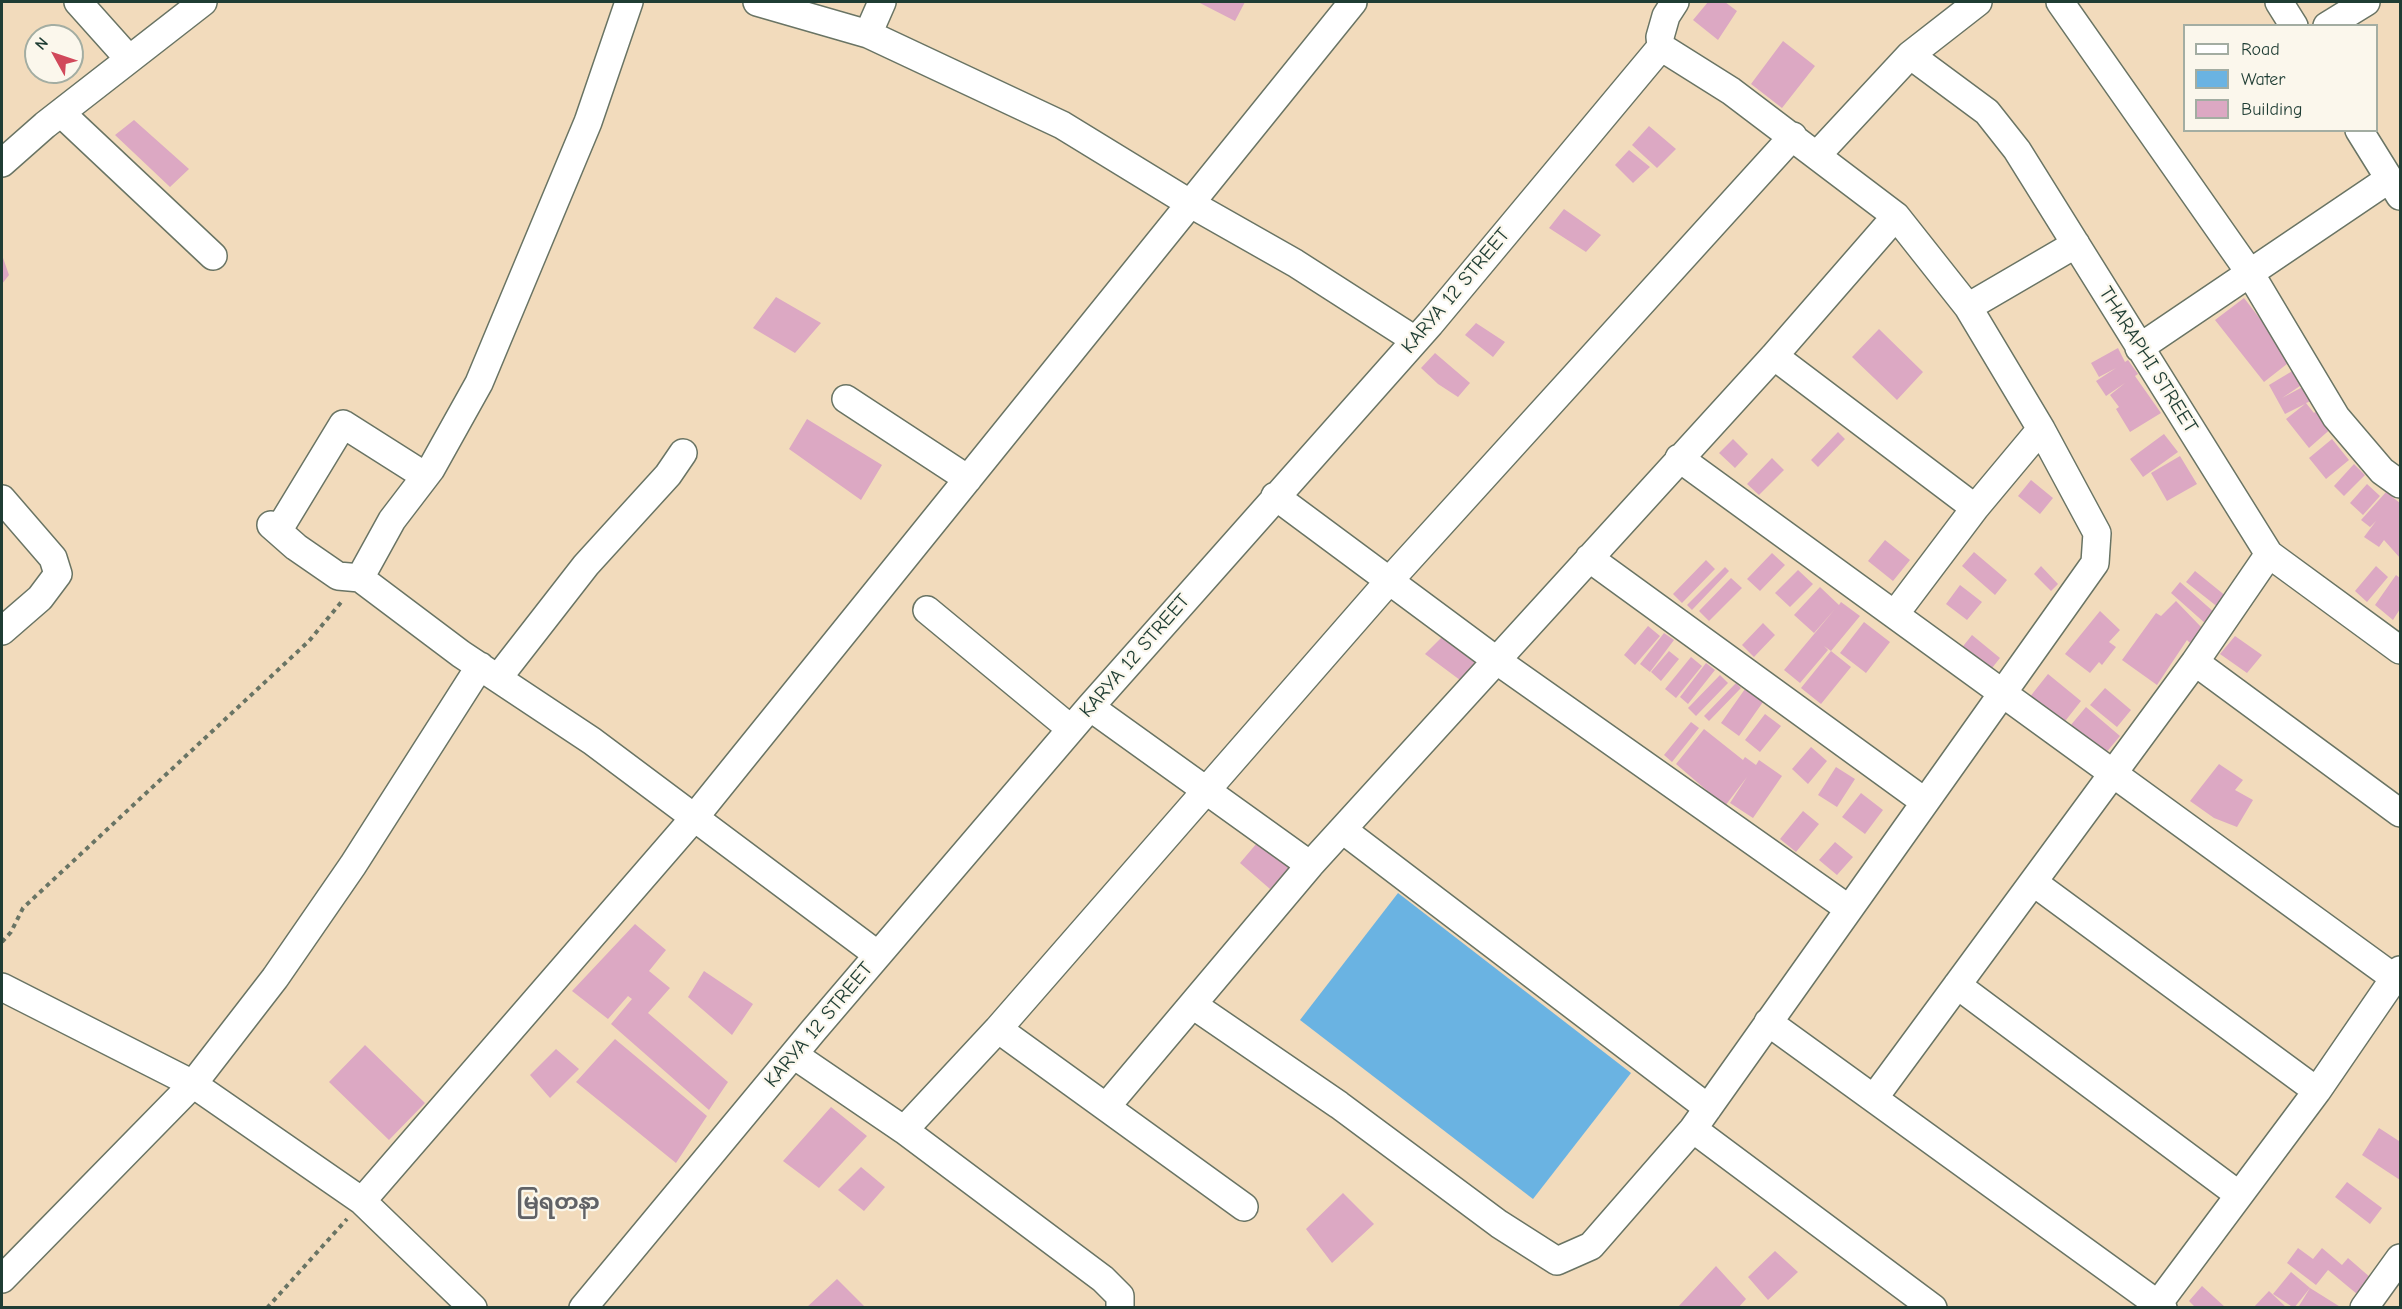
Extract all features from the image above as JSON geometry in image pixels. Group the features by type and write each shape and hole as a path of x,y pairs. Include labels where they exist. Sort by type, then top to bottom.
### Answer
{"street":[{"path":"78,2 129,59"},
{"path":"2,163 203,2"},
{"path":"360,578 392,520 425,476 479,383 588,122 629,2"},
{"path":"757,2 868,34 1062,125 1191,204 1295,263 1415,340"},
{"path":"868,34 882,2"},
{"path":"362,1202 694,818 1353,2"},
{"path":"1193,1005 1339,1105 1499,1224 1557,1261 1591,1246 1701,1118 2095,563 2097,533 2041,429 1968,307 1896,216 1818,154 1731,91 1661,47 1660,37 1666,16 1675,2"},
{"path":"1818,154 1910,55 1978,2"},
{"path":"2060,2 2250,273 2336,417 2382,471 2400,484"},
{"path":"2279,2 2293,24"},
{"path":"2330,24 2366,2"},
{"name":"KARYA 12 STREET","path":"583,1308 1090,706 1415,340 1661,47"},
{"name":"THARAPHI STREET","path":"1910,55 1987,112 2018,150 2139,348 2270,554 2400,650"},
{"path":"62,113 213,256"},
{"path":"2139,348 2250,273 2395,188 2360,132"},
{"path":"904,1130 998,1029 1389,581 1793,136"},
{"path":"1106,1107 1310,866 1774,356 1896,216"},
{"path":"1968,307 2076,244"},
{"path":"1774,356 1975,508"},
{"path":"846,399 968,478"},
{"path":"425,476 343,424 275,528 338,576 360,578 489,672 592,741 878,955"},
{"path":"1895,614 1975,508 2041,429"},
{"path":"2,1278 193,1084 288,959 489,672 668,475 683,453"},
{"path":"1679,458 2398,977 2161,1306 1768,1022"},
{"path":"1275,496 1496,660 1850,909"},
{"path":"2,499 53,558 58,574 40,597 2,631"},
{"path":"1874,1098 2195,662 2270,554"},
{"path":"1589,558 1925,802"},
{"path":"927,610 1071,729"},
{"path":"2195,662 2400,813"},
{"path":"1090,706 1310,866"},
{"path":"1343,830 1933,1308"},
{"path":"2033,882 2317,1091"},
{"path":"1957,985 2239,1195"},
{"path":"2,987 193,1084 362,1202 473,1308"},
{"path":"998,1029 1244,1207"},
{"path":"794,1055 904,1130 1103,1279 1120,1296 1120,1308"},
{"path":"2364,1308 2400,1258"}],"path":[{"path":"2,942 11,932 23,908 309,641 360,578"},
{"path":"267,1308 362,1202"}],"water":[{"path":"1398,893 1631,1073 1533,1199 1300,1020"}],"building":[{"path":"1198,2 1245,2 1235,21"},
{"path":"1708,2 1725,2 1737,11 1718,40 1693,20"},
{"path":"1783,41 1815,66 1782,108 1751,84"},
{"path":"134,120 189,169 170,187 115,135"},
{"path":"1649,126 1676,149 1657,168 1632,145"},
{"path":"1629,150 1650,167 1633,183 1615,165"},
{"path":"1564,209 1601,235 1586,252 1549,228"},
{"path":"2,255 9,275 2,284"},
{"path":"776,297 821,323 795,353 753,328"},
{"path":"2244,298 2292,360 2264,382 2215,320"},
{"path":"1476,323 1505,342 1493,357 1465,335"},
{"path":"1879,329 1923,372 1897,400 1852,357"},
{"path":"2118,348 2125,362 2128,360 2138,374 2135,376 2161,413 2130,432 2116,409 2119,407 2110,395 2125,383 2106,396 2096,381 2116,368 2099,377 2091,363"},
{"path":"1435,353 1470,383 1458,397 1438,384 1421,368"},
{"path":"2294,370 2303,384 2282,398 2308,384 2316,399 2306,403 2314,413 2319,409 2334,426 2309,448 2286,419 2305,404 2285,414 2269,385"},
{"path":"807,419 882,465 861,500 789,449"},
{"path":"1838,432 1845,439 1818,467 1811,460"},
{"path":"2164,434 2178,452 2143,477 2130,459"},
{"path":"1733,439 1748,454 1735,468 1719,453"},
{"path":"2332,439 2349,460 2326,479 2309,458"},
{"path":"2180,456 2197,484 2167,501 2151,473"},
{"path":"1772,458 1784,470 1759,495 1747,484"},
{"path":"2354,464 2365,475 2344,496 2334,486"},
{"path":"2031,480 2053,498 2040,514 2018,496"},
{"path":"2367,484 2380,496 2363,515 2350,503"},
{"path":"2386,492 2400,503 2400,558 2384,540 2379,547 2364,537 2376,521 2370,527 2361,520"},
{"path":"1885,540 1910,560 1893,581 1868,561"},
{"path":"1974,552 2007,580 1995,595 1962,566"},
{"path":"1772,553 1785,565 1760,591 1747,579"},
{"path":"1706,560 1715,569 1682,603 1673,594"},
{"path":"2041,566 2058,584 2051,591 2034,574"},
{"path":"2376,566 2388,577 2367,602 2355,591"},
{"path":"1725,567 1729,571 1692,610 1687,605"},
{"path":"1798,570 1813,584 1790,607 1775,593"},
{"path":"2195,571 2227,597 2219,608 2186,582"},
{"path":"2396,575 2400,578 2400,609 2393,620 2375,605"},
{"path":"1731,578 1742,588 1709,621 1699,611"},
{"path":"2180,582 2215,613 2206,624 2171,593"},
{"path":"1960,585 1982,602 1967,620 1946,604"},
{"path":"1820,587 1839,605 1841,602 1860,616 1831,651 1824,646 1828,650 1800,683 1784,670 1835,609 1814,633 1794,615"},
{"path":"2176,601 2203,629 2191,644 2187,640 2157,685 2122,660 2156,613 2161,616"},
{"path":"2100,611 2120,630 2109,642 2116,647 2102,665 2099,662 2090,673 2065,654"},
{"path":"1864,622 1890,642 1866,673 1840,653"},
{"path":"1763,623 1775,635 1754,657 1742,645"},
{"path":"1648,626 1660,636 1635,665 1624,655"},
{"path":"1664,633 1674,640 1650,672 1640,664"},
{"path":"1445,634 1484,659 1464,683 1425,654"},
{"path":"1972,635 2000,658 1988,673 1960,650"},
{"path":"2235,636 2262,655 2247,673 2220,654"},
{"path":"1669,651 1679,659 1661,681 1651,672"},
{"path":"1831,651 1851,667 1821,704 1801,688"},
{"path":"1691,657 1702,666 1676,698 1665,689"},
{"path":"1706,663 1715,670 1688,704 1680,697"},
{"path":"2048,674 2081,701 2062,725 2029,698"},
{"path":"1720,675 1728,683 1696,716 1688,708"},
{"path":"1736,683 1741,688 1709,721 1704,716"},
{"path":"2105,688 2131,710 2117,727 2090,705"},
{"path":"1745,689 1763,702 1739,736 1721,723"},
{"path":"2086,707 2120,736 2105,754 2070,726"},
{"path":"1765,714 1781,726 1760,752 1745,740"},
{"path":"1691,722 1699,728 1672,762 1664,755"},
{"path":"1704,729 1743,760 1745,757 1756,765 1759,760 1782,776 1753,818 1730,803 1747,777 1725,806 1676,764"},
{"path":"1811,747 1827,761 1808,784 1792,769"},
{"path":"2219,764 2243,780 2235,790 2253,800 2237,827 2214,818 2190,801"},
{"path":"1836,767 1855,779 1837,807 1818,795"},
{"path":"1861,793 1883,810 1865,834 1842,817"},
{"path":"1803,811 1819,824 1796,852 1780,839"},
{"path":"1835,842 1853,857 1837,875 1819,860"},
{"path":"1257,843 1290,868 1270,889 1240,863"},
{"path":"635,924 666,950 649,971 670,988 648,1013 728,1082 709,1110 611,1024 632,999 628,996 608,1019 572,991"},
{"path":"704,971 753,1004 732,1035 688,997"},
{"path":"615,1039 707,1116 676,1163 576,1082"},
{"path":"365,1045 425,1103 389,1140 329,1082"},
{"path":"556,1049 579,1069 550,1098 530,1075"},
{"path":"831,1107 867,1136 819,1188 783,1161"},
{"path":"2379,1128 2399,1141 2400,1138 2400,1180 2362,1155"},
{"path":"861,1167 885,1187 864,1211 838,1190"},
{"path":"2347,1182 2382,1208 2370,1224 2335,1197"},
{"path":"1343,1193 1374,1224 1332,1263 1306,1229"},
{"path":"2298,1248 2313,1259 2322,1248 2342,1265 2348,1258 2371,1278 2357,1294 2328,1270 2316,1285 2287,1263"},
{"path":"1775,1251 1798,1272 1768,1300 1748,1277"},
{"path":"1716,1266 1746,1299 1738,1308 1677,1308"},
{"path":"2291,1272 2310,1288 2294,1308 2273,1294"},
{"path":"837,1279 866,1308 806,1308"},
{"path":"2202,1286 2226,1308 2196,1308 2189,1301"},
{"path":"2310,1288 2342,1308 2299,1306"},
{"path":"2269,1291 2287,1308 2253,1308"}],"district":[{"name":"မြရတနာ","path":"558,1203"}]}
